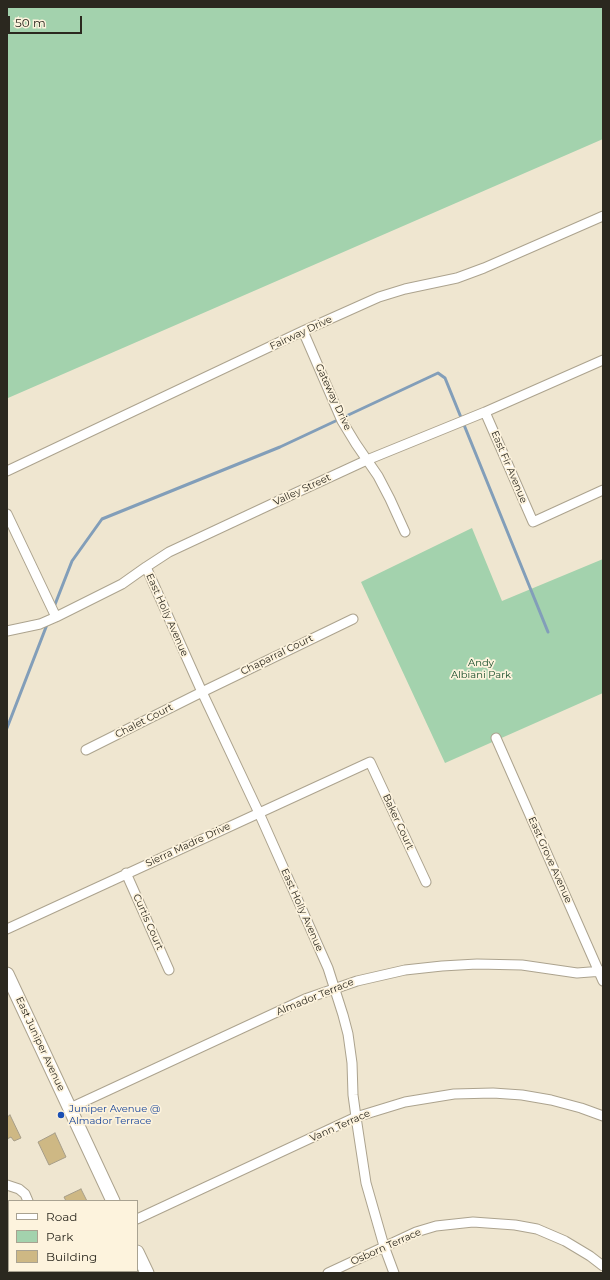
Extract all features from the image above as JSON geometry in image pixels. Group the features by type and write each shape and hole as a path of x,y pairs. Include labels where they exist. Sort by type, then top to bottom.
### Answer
{"street":[{"name":"Fairway Drive","path":"7,472 303,331 379,297 405,289 457,278 484,268 603,216"},
{"name":"Gateway Drive","path":"303,331 342,421 390,499 405,532"},
{"name":"Valley Street","path":"7,631 40,624 56,617 122,584 169,552 367,460 485,412 603,360"},
{"name":"East Fir Avenue","path":"485,412 533,522 603,490"},
{"path":"7,514 56,617"},
{"name":"East Holly Avenue","path":"146,567 202,692 259,813 335,988 348,1034 352,1058 356,1117 366,1183 384,1246 394,1273"},
{"name":"Chaparral Court","path":"202,692 353,619"},
{"name":"Chalet Court","path":"86,750 202,692"},
{"name":"East Grove Avenue","path":"496,738 601,972 603,981"},
{"name":"Sierra Madre Drive","path":"7,929 370,762"},
{"name":"Baker Court","path":"370,762 426,882"},
{"name":"Curtis Court","path":"126,874 169,970"},
{"name":"Almador Terrace","path":"70,1108 305,999 357,981 399,971 477,964 522,965 576,973 601,972"},
{"name":"East Juniper Avenue","path":"7,974 113,1200"},
{"name":"Vann Terrace","path":"138,1219 356,1117 405,1102 454,1094 492,1093 522,1095 551,1100 603,1116"},
{"path":"7,1186 19,1189 25,1194 28,1200"},
{"name":"Osborn Terrace","path":"328,1273 416,1232 436,1226 473,1222 515,1225 537,1229 565,1241 590,1256 603,1266"},
{"path":"138,1254 147,1273"}],"green space":[{"path":"7,7 603,7 603,139 8,398"},
{"name":"Andy Albiani Park","path":"472,528 502,601 603,559 603,693 445,763 361,582"}],"building":[{"path":"10,1115 21,1138 14,1141 11,1137 7,1139 7,1117"},
{"path":"55,1133 66,1157 49,1165 38,1142"},
{"path":"81,1189 86,1200 66,1200 64,1197"},
{"path":"8,1263 8,1272 19,1273 7,1273"}],"waterway":[{"path":"54,607 72,561 102,519 280,447 438,373 445,378 548,632"},
{"path":"7,728 48,622"}],"place":[{"name":"Juniper Avenue @ Almador Terrace","path":"61,1115"}]}
